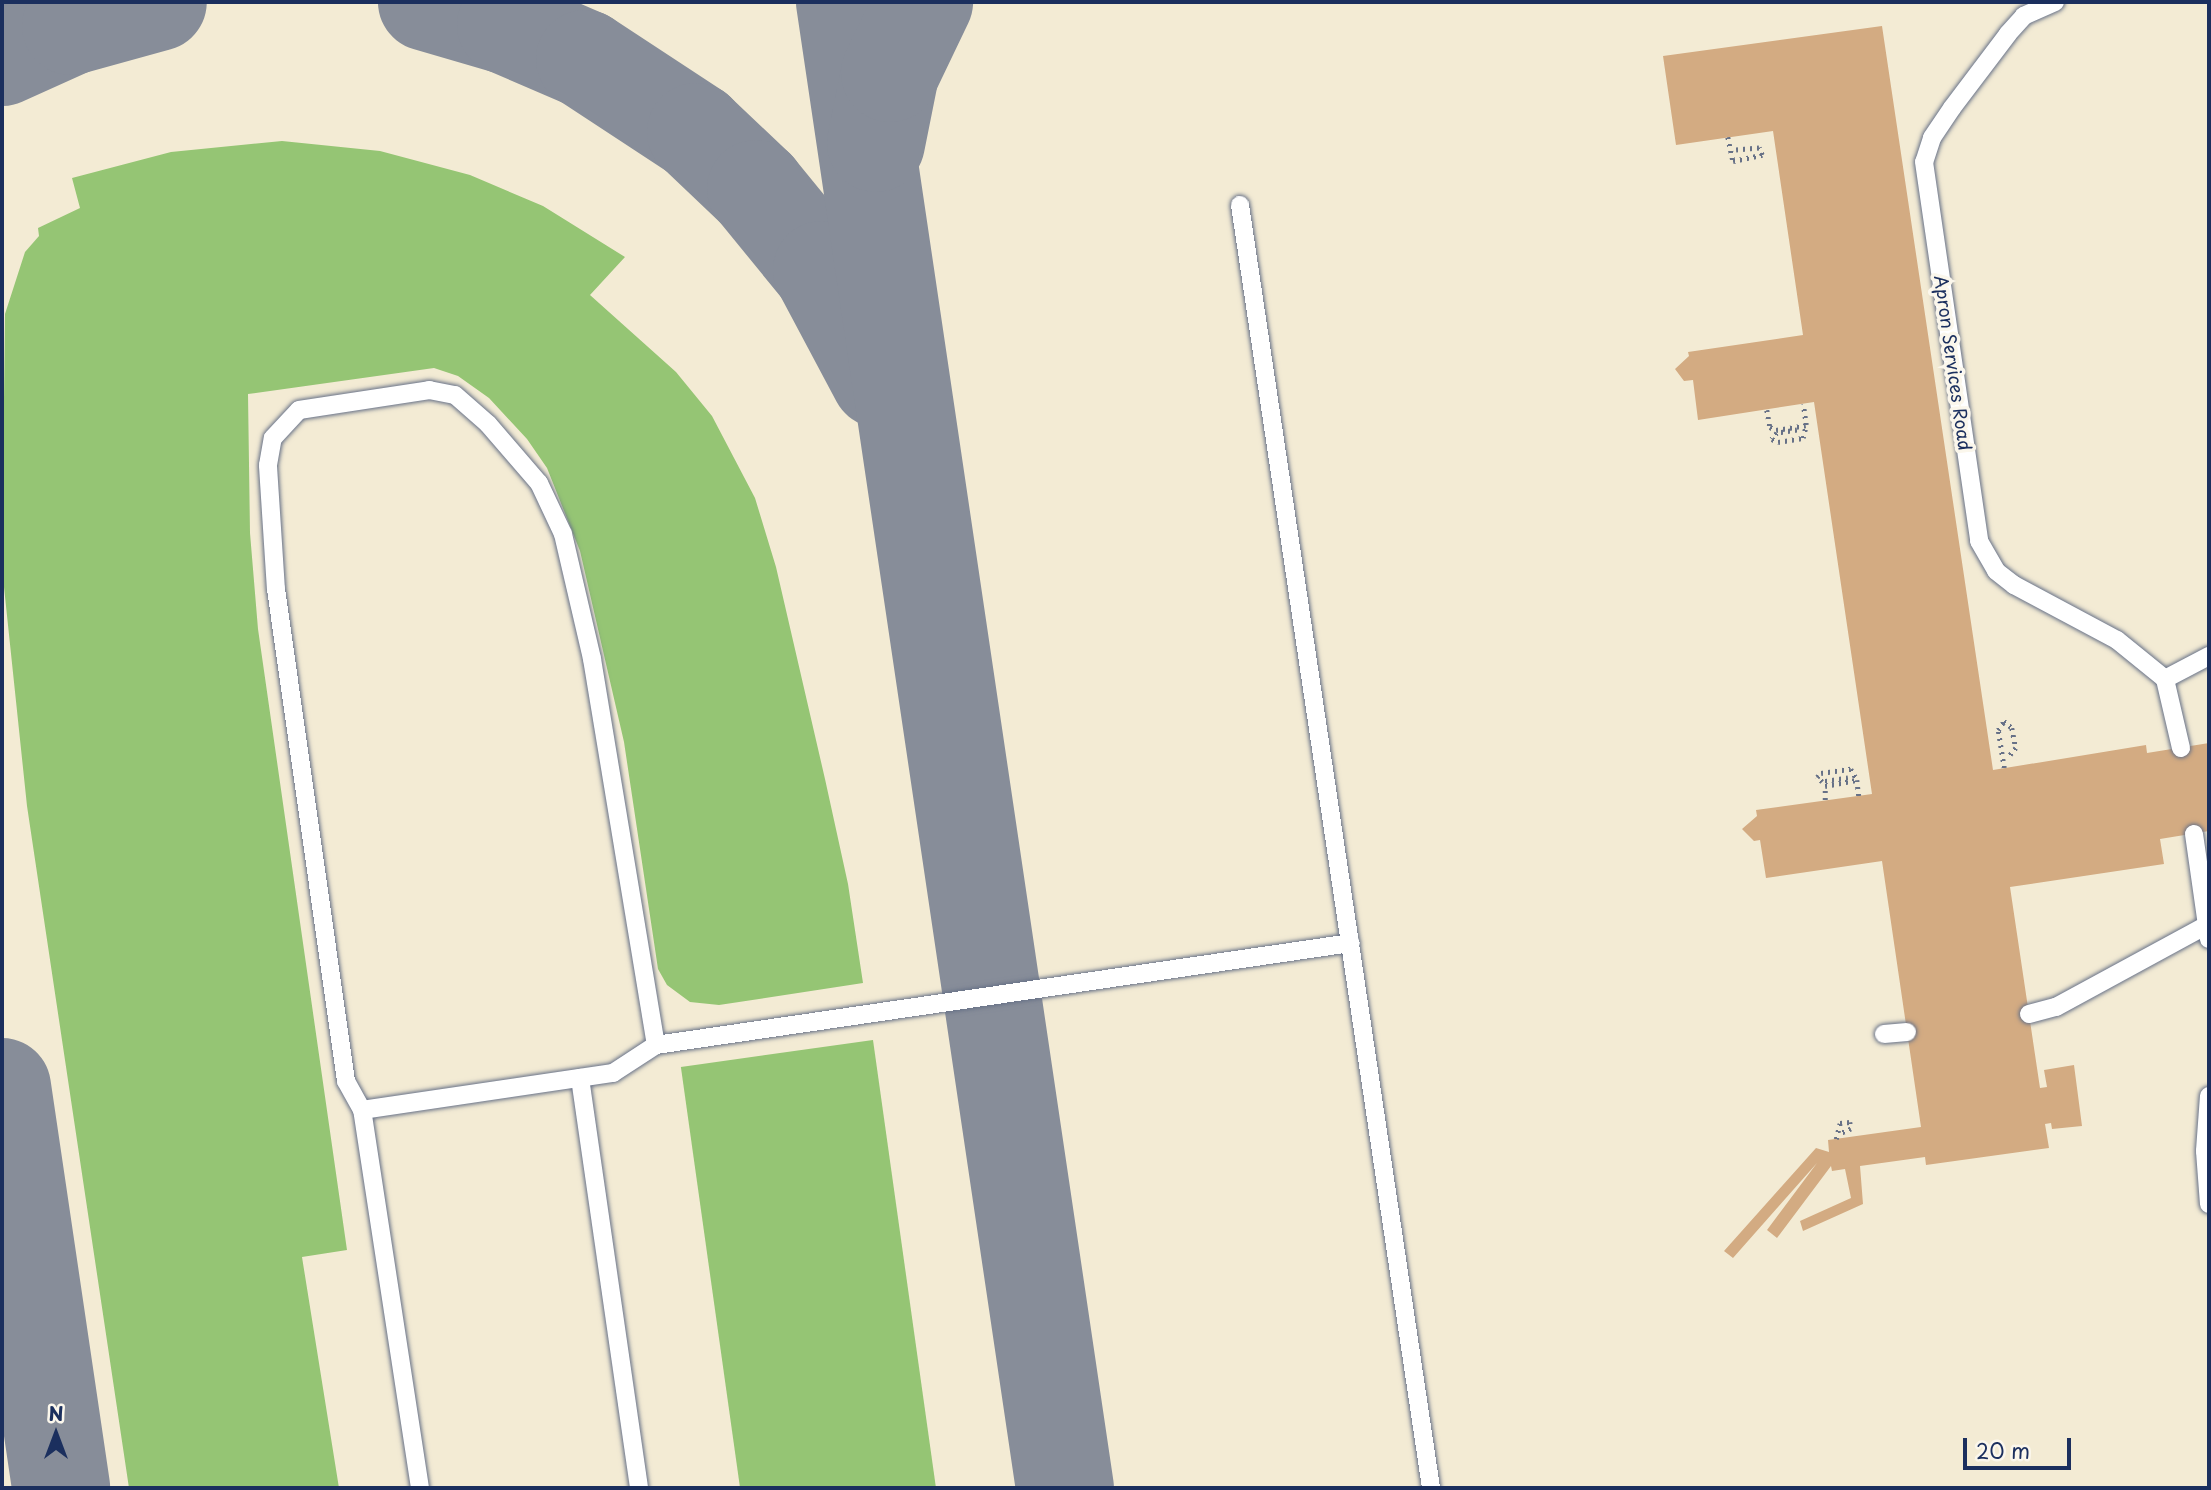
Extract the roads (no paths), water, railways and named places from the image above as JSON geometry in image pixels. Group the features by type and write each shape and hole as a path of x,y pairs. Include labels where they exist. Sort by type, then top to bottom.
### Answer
{"lane":[{"name":"Apron Services Road","path":"2055,2 2024,16 2008,34 1938,128 1924,162 1979,541 1996,572 2117,640 2165,679"},
{"path":"1240,205 1431,1488"},
{"path":"420,1488 362,1110 346,1081 276,590 268,465 273,438 299,410 429,390 454,394 488,424 540,483 563,534 592,659 656,1045"},
{"path":"2181,748 2165,679 2209,656"},
{"path":"2029,1014 2056,1007 2208,922 2194,834"},
{"path":"362,1110 613,1073 656,1045 1351,943"},
{"path":"1884,1034 1907,1032"},
{"path":"580,1077 639,1488"},
{"path":"2209,1096 2205,1151 2209,1203"}]}
